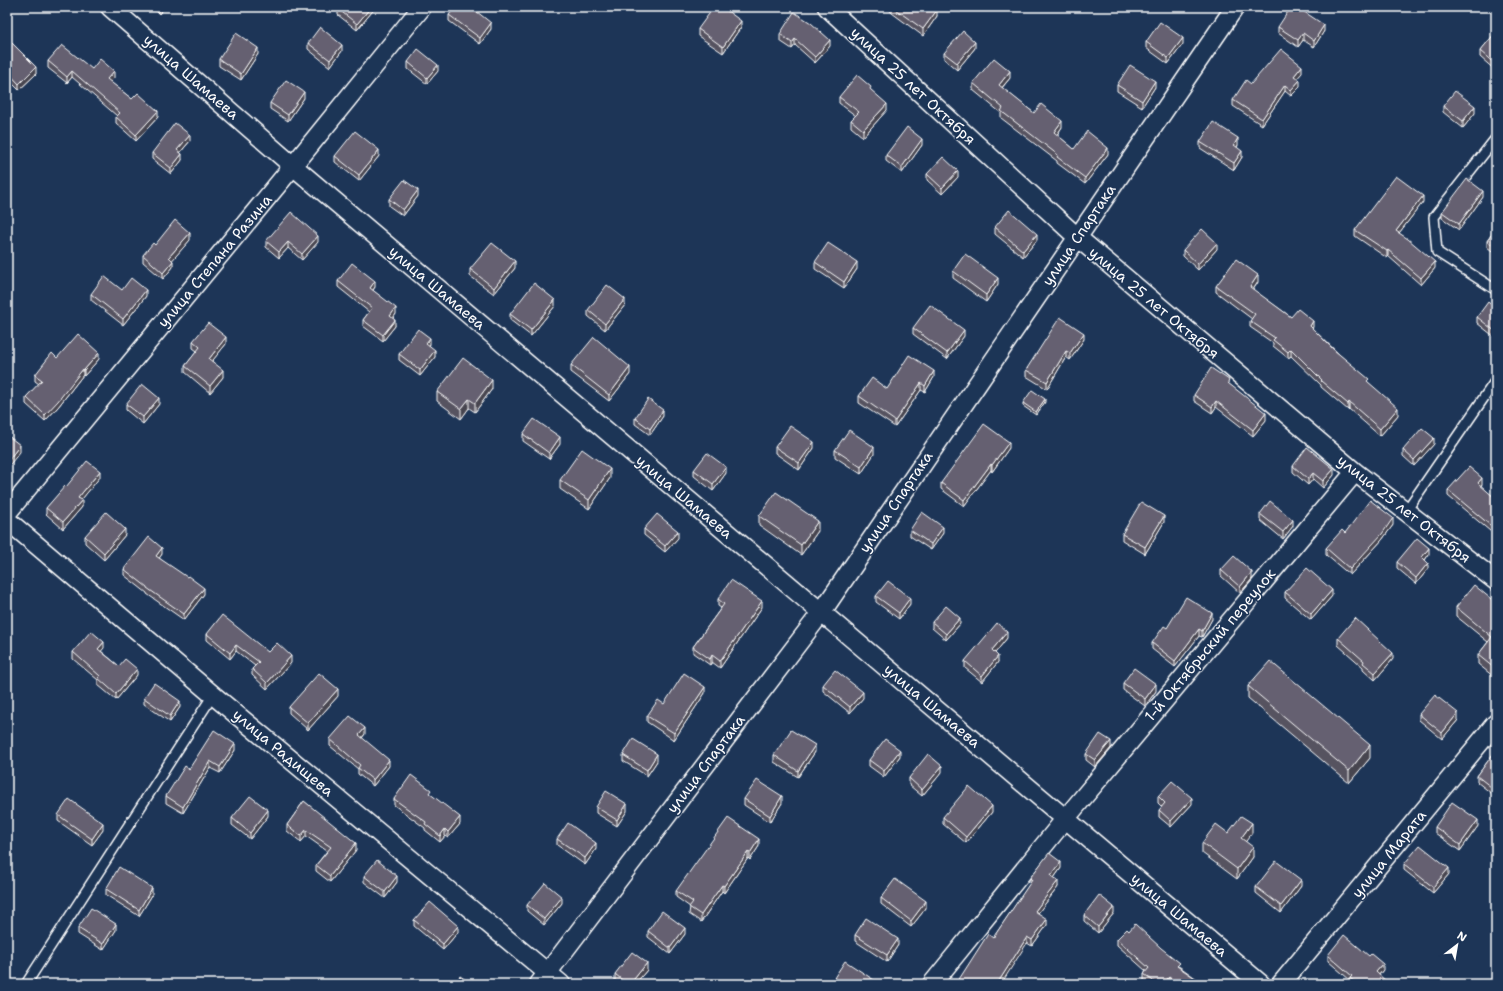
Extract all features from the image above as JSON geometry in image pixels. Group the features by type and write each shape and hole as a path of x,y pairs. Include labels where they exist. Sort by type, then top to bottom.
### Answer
{"street":[{"name":"улица Шамаева","path":"110,7 294,166 1261,984"},
{"name":"улица Степана Разина","path":"7,513 294,166 422,7"},
{"name":"улица 25 лет Октября","path":"827,7 1077,237 1355,472 1496,581"},
{"name":"улица Спартака","path":"549,980 821,613 1235,7"},
{"name":"1-й Октябрьский переулок","path":"932,984 1066,818 1355,472"},
{"name":"улица Радищева","path":"7,520 549,980"},
{"name":"улица Марата","path":"1281,984 1496,723"}],"lane":[{"path":"1496,138 1434,217 1437,252 1496,290"},
{"path":"1406,511 1496,380"},
{"path":"26,984 213,695"}],"building":[{"path":"339,7 371,7 357,24 338,9"},
{"path":"455,7 471,7 491,23 480,38 449,15"},
{"path":"714,7 722,7 741,21 723,47 698,29"},
{"path":"892,7 933,7 937,10 923,29"},
{"path":"1291,7 1297,7 1324,25 1314,41 1303,33 1298,40 1278,27"},
{"path":"794,12 811,23 830,40 815,57 795,39 792,43 780,34"},
{"path":"1160,22 1183,38 1168,58 1146,42"},
{"path":"320,27 342,45 330,60 308,43"},
{"path":"963,31 975,42 957,63 944,53"},
{"path":"1496,32 1496,65 1480,51"},
{"path":"236,33 258,48 241,74 219,59"},
{"path":"7,38 36,67 19,84 7,71"},
{"path":"62,45 92,69 100,59 114,71 107,79 132,99 138,93 158,111 136,135 116,117 120,113 72,71 67,77 48,61"},
{"path":"418,49 438,65 427,78 408,62"},
{"path":"1281,49 1302,66 1294,76 1300,80 1291,90 1285,85 1262,119 1233,100 1246,80 1251,84"},
{"path":"994,58 1010,71 999,85 1034,113 1041,104 1062,121 1054,132 1074,149 1087,131 1108,148 1085,178 1001,111 1003,108 973,83"},
{"path":"1130,65 1155,81 1142,101 1117,85"},
{"path":"857,75 887,104 863,130 851,120 859,112 839,97"},
{"path":"286,80 304,92 288,115 270,103"},
{"path":"1455,91 1475,106 1463,121 1443,106"},
{"path":"1213,122 1238,138 1234,145 1242,151 1234,163 1200,142"},
{"path":"175,123 190,135 177,150 182,154 171,168 152,153"},
{"path":"907,127 922,139 902,167 886,155"},
{"path":"355,131 379,150 359,175 335,156"},
{"path":"943,157 958,171 942,188 927,174"},
{"path":"1396,176 1423,196 1396,231 1408,239 1435,262 1421,278 1388,250 1387,251 1355,230"},
{"path":"1467,179 1483,191 1459,224 1442,212"},
{"path":"404,180 418,190 403,210 389,199"},
{"path":"1009,210 1037,234 1023,251 995,227"},
{"path":"291,212 318,236 302,254 288,242 279,252 266,241"},
{"path":"175,220 190,233 169,257 173,261 163,273 143,255 153,243 155,245"},
{"path":"1496,228 1496,248 1487,241"},
{"path":"1202,229 1217,243 1198,264 1183,250"},
{"path":"492,243 515,261 494,288 470,269"},
{"path":"828,243 857,262 844,282 815,262"},
{"path":"965,254 998,278 986,295 953,271"},
{"path":"1236,259 1258,275 1250,287 1291,317 1298,309 1313,321 1310,326 1334,350 1369,379 1367,381 1398,408 1380,429 1349,402 1348,404 1321,381 1322,380 1291,349 1288,352 1273,340 1275,338 1250,321 1255,314 1216,286"},
{"path":"352,263 375,281 370,288 396,308 390,316 395,320 383,335 363,320 372,308 338,281"},
{"path":"104,276 122,290 131,278 146,290 123,319 91,294"},
{"path":"534,283 555,300 531,330 510,314"},
{"path":"607,285 625,299 605,324 588,310"},
{"path":"1488,302 1496,309 1496,332 1477,317"},
{"path":"930,305 964,330 947,353 913,328"},
{"path":"1060,317 1084,333 1070,353 1066,351 1047,382 1026,370"},
{"path":"208,323 226,337 209,359 223,370 210,386 185,366 200,347 193,341"},
{"path":"418,329 430,338 426,343 435,350 420,370 399,354"},
{"path":"78,334 99,353 84,370 83,369 45,415 26,397 42,380 35,375 52,353 57,358"},
{"path":"594,337 630,367 609,395 571,365"},
{"path":"909,355 934,371 925,386 921,383 895,421 859,396 872,378 887,389"},
{"path":"463,358 492,380 475,403 469,399 461,409 437,392"},
{"path":"1211,368 1229,380 1228,383 1266,413 1253,430 1216,401 1212,407 1194,395"},
{"path":"142,384 159,398 143,417 126,404"},
{"path":"1032,390 1045,399 1036,412 1023,403"},
{"path":"648,399 663,410 650,429 635,418"},
{"path":"534,419 560,437 549,453 523,434"},
{"path":"984,424 1009,442 964,500 941,483"},
{"path":"790,426 814,442 799,463 775,447"},
{"path":"1422,428 1434,438 1414,460 1403,450"},
{"path":"849,430 874,447 861,467 835,450"},
{"path":"7,435 20,445 7,462"},
{"path":"1307,447 1334,469 1323,481 1313,473 1308,479 1293,466"},
{"path":"582,449 610,469 589,500 560,480"},
{"path":"707,453 726,467 713,484 694,470"},
{"path":"87,461 100,471 78,498 82,500 63,522 46,508 65,486 66,487"},
{"path":"1469,467 1482,478 1478,483 1496,499 1496,530 1448,490"},
{"path":"776,492 818,521 801,545 759,516"},
{"path":"1370,500 1393,518 1382,534 1350,569 1326,548 1342,530 1345,533"},
{"path":"1270,501 1293,520 1283,532 1260,514"},
{"path":"1141,502 1164,516 1145,547 1122,534"},
{"path":"106,512 125,529 104,553 85,536"},
{"path":"922,512 943,527 931,544 910,530"},
{"path":"657,514 678,531 665,546 644,529"},
{"path":"149,537 162,548 156,556 204,588 184,614 147,588 124,569"},
{"path":"1417,538 1429,548 1422,557 1428,563 1416,578 1397,562"},
{"path":"1234,556 1252,572 1240,587 1221,570"},
{"path":"1307,568 1332,590 1311,614 1285,592"},
{"path":"731,580 762,601 720,661 712,655 710,659 693,647 724,604 718,599"},
{"path":"888,581 910,598 899,613 876,596"},
{"path":"1474,585 1496,603 1496,666 1494,668 1478,655 1492,637 1456,607"},
{"path":"1186,597 1212,613 1202,631 1199,629 1175,661 1152,643 1164,626 1167,628"},
{"path":"946,606 960,618 946,634 932,622"},
{"path":"222,615 268,652 277,643 291,656 267,683 252,669 259,662 236,645 230,653 207,634"},
{"path":"1355,618 1393,653 1375,673 1338,638"},
{"path":"997,623 1007,632 992,650 998,656 982,676 965,661"},
{"path":"91,631 104,642 98,649 119,666 125,659 137,669 116,694 98,678 100,676 73,652"},
{"path":"1270,661 1370,745 1349,771 1248,686"},
{"path":"1134,668 1156,684 1145,699 1123,683"},
{"path":"835,670 863,692 850,707 823,685"},
{"path":"319,673 338,689 308,723 289,707"},
{"path":"684,673 705,687 674,733 647,716 658,700 664,704"},
{"path":"154,683 180,701 170,716 144,698"},
{"path":"1435,695 1458,713 1442,733 1419,714"},
{"path":"350,716 365,728 359,735 389,760 373,780 358,768 360,765 330,739"},
{"path":"214,730 235,744 220,767 210,761 183,807 166,796 185,766 189,769"},
{"path":"791,730 815,745 798,771 774,755"},
{"path":"1100,734 1111,741 1095,760 1086,754"},
{"path":"633,739 657,754 647,770 623,755"},
{"path":"885,739 900,750 884,771 869,760"},
{"path":"1496,750 1496,791 1477,776"},
{"path":"928,754 942,766 922,790 909,778"},
{"path":"411,775 431,790 429,793 460,817 448,832 445,829 440,836 425,824 426,822 394,799"},
{"path":"757,780 782,796 770,816 744,799"},
{"path":"1172,781 1192,798 1171,821 1159,810 1165,803 1158,796"},
{"path":"969,786 992,806 966,837 943,817"},
{"path":"606,791 627,804 617,820 596,807"},
{"path":"250,796 268,810 250,833 232,818"},
{"path":"69,799 103,823 92,839 58,815"},
{"path":"304,801 356,843 330,876 316,865 331,847 306,830 301,836 287,825"},
{"path":"1452,802 1478,820 1460,845 1435,827"},
{"path":"1241,816 1252,823 1241,838 1253,847 1237,869 1202,843 1216,824 1228,833"},
{"path":"728,818 759,839 724,886 722,885 701,915 689,907 693,902 676,891"},
{"path":"568,823 596,843 585,858 557,839"},
{"path":"1420,845 1449,868 1433,887 1404,864"},
{"path":"1049,853 1061,862 1051,876 1058,881 1035,911 1047,919 1032,940 1027,937 997,984 956,984 988,934 993,938 1032,880 1030,878"},
{"path":"377,860 397,876 385,892 364,876"},
{"path":"1276,861 1301,880 1281,906 1256,887"},
{"path":"119,867 152,888 139,910 106,889"},
{"path":"895,879 926,901 911,921 881,898"},
{"path":"545,883 562,897 544,919 527,905"},
{"path":"1099,895 1114,907 1098,927 1084,915"},
{"path":"430,902 458,926 443,944 414,920"},
{"path":"91,908 116,924 103,944 78,928"},
{"path":"662,911 685,928 670,948 648,931"},
{"path":"866,918 898,939 887,955 855,935"},
{"path":"1135,924 1180,963 1177,966 1204,984 1178,984 1169,977 1163,984 1157,984 1144,974 1149,968 1117,939 1127,929 1129,931"},
{"path":"1344,935 1369,956 1371,954 1383,964 1376,972 1388,983 1387,984 1357,984 1350,978 1352,976 1328,955"},
{"path":"632,952 647,963 630,984 627,984 615,974"},
{"path":"845,961 874,980 871,984 843,984 834,978"},
{"path":"7,972 12,975 7,984"},
{"path":"460,976 472,984 454,984"}]}
